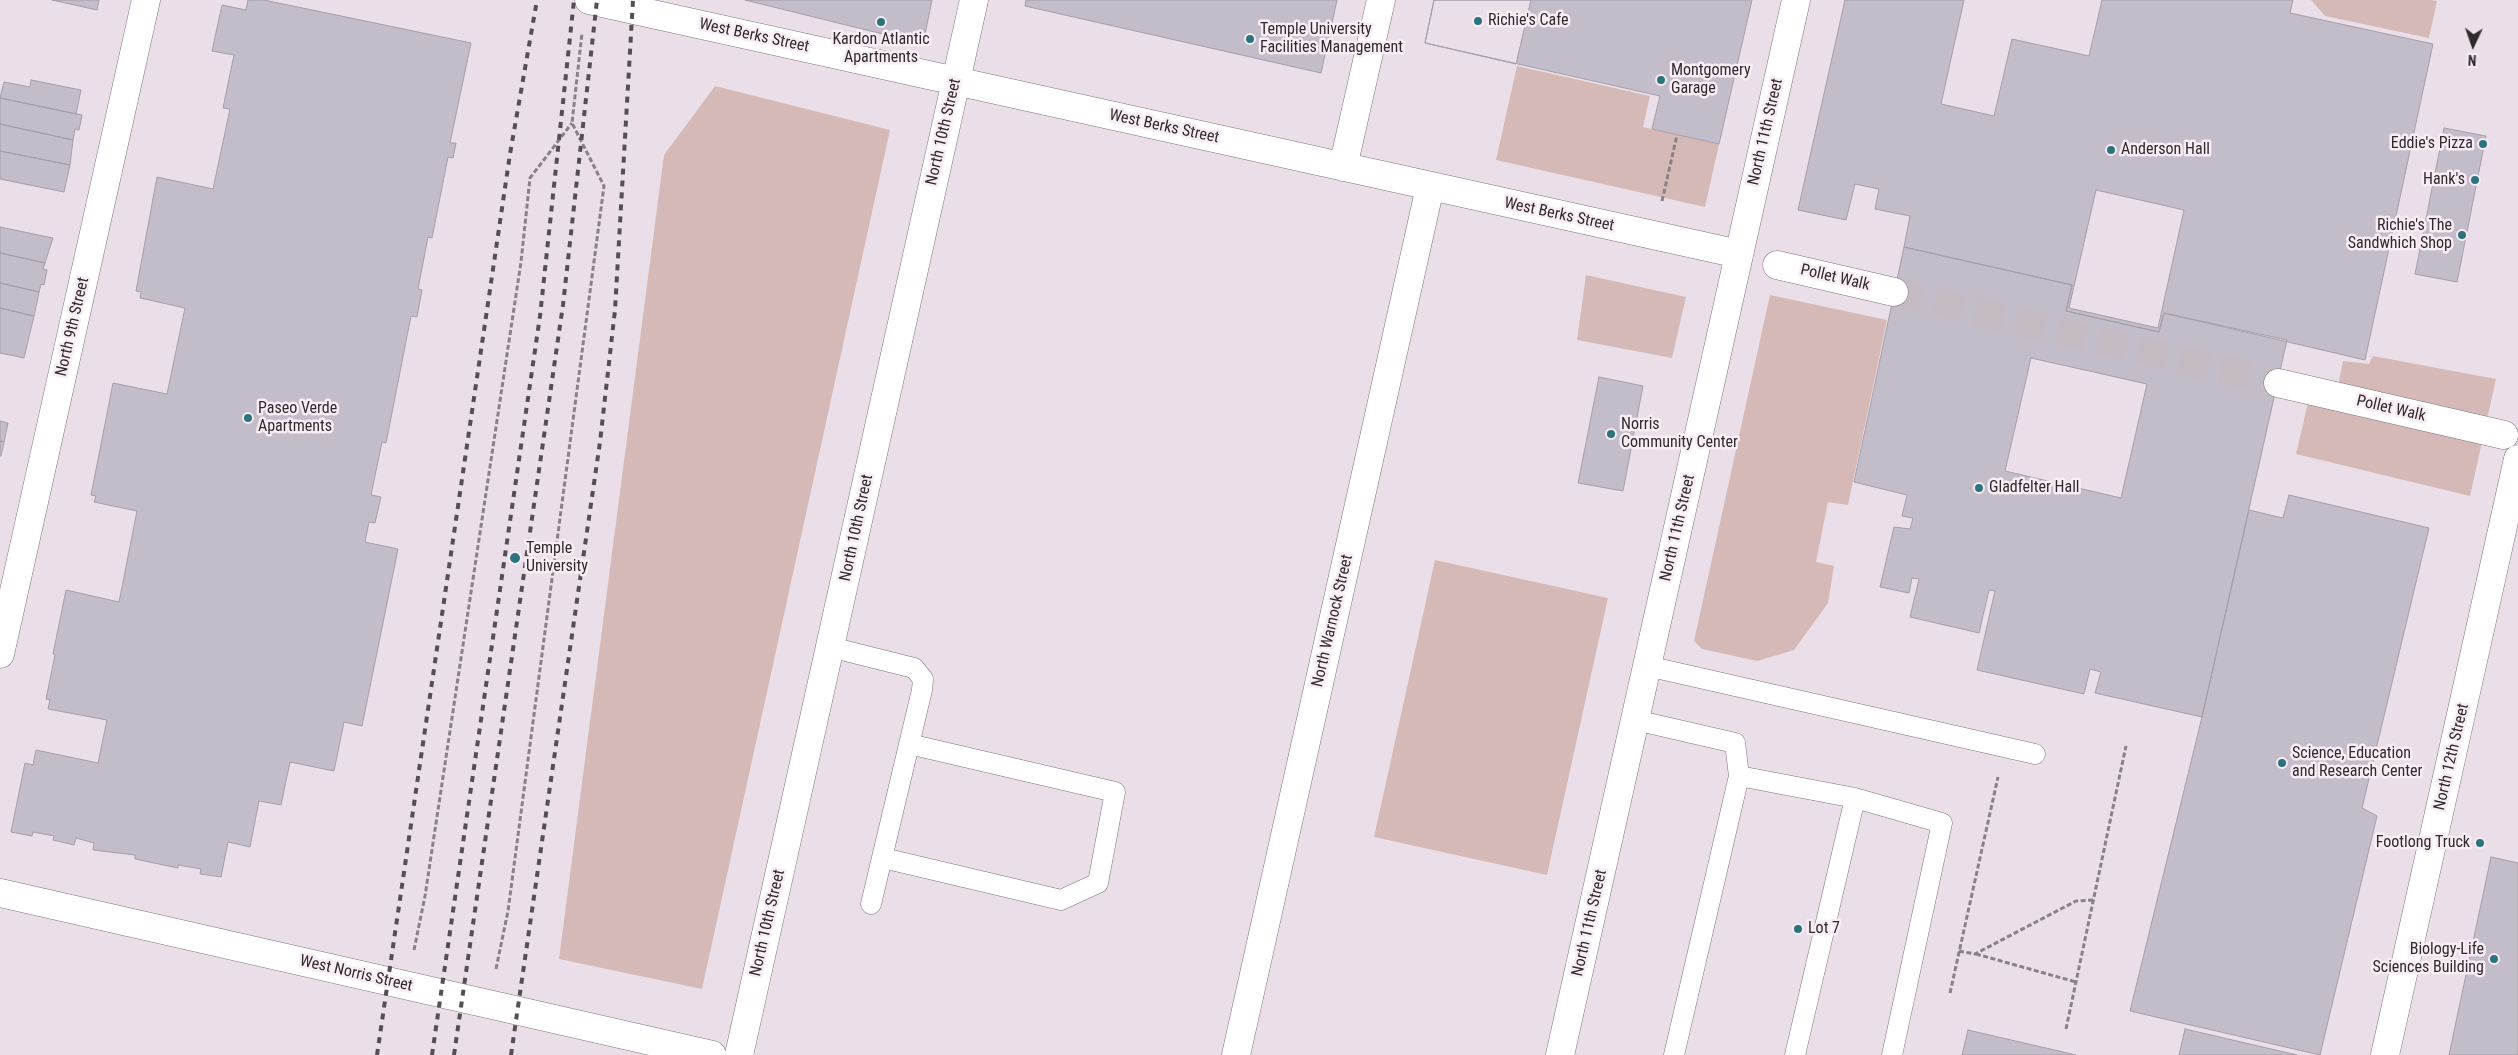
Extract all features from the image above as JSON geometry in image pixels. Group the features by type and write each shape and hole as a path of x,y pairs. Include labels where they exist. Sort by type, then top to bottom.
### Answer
{"street":[{"name":"North 9th Street","path":"0,654 146,0"},
{"name":"North 10th Street","path":"739,1055 974,0"},
{"path":"1343,167 1381,0"},
{"name":"North 11th Street","path":"1560,1055 1796,0"},
{"name":"West Berks Street","path":"586,12 956,81 1739,254"},
{"name":"North Warnock Street","path":"1236,1055 1430,187"},
{"name":"Pollet Walk","path":"1777,264 1894,292"},
{"name":"Pollet Walk","path":"2278,383 2504,435"},
{"name":"North 12th Street","path":"2385,1055 2518,459"},
{"name":"West Norris Street","path":"0,892 712,1055"}],"lane":[{"path":"830,648 914,668 923,679 883,858 870,904"},
{"path":"1647,666 2035,754"},
{"path":"1635,720 1735,744 1739,776 1674,1055"},
{"path":"883,858 1061,900 1098,883 1115,792 909,744"},
{"path":"1739,776 1855,798 1942,823 1892,1055"},
{"path":"1795,1055 1855,798"}],"path":[{"path":"414,950 425,896 522,262 530,178 572,123 586,12"},
{"path":"496,969 508,912 604,186 572,123"},
{"path":"1654,236 1677,135"},
{"path":"2066,1029 2126,746"},
{"path":"1950,993 2005,747"},
{"path":"1975,954 2076,900 2094,900"},
{"path":"1959,952 1975,954 2076,982"}],"shaded area":[{"path":"2311,0 2437,1 2429,38 2325,16"},
{"path":"1517,66 1650,96 1643,127 1719,144 1705,207 1496,160"},
{"path":"715,86 890,130 702,989 559,959 664,155"},
{"path":"1586,275 1686,297 1672,358 1577,340"},
{"path":"1770,295 1887,320 1848,505 1828,502 1816,562 1834,566 1828,603 1794,650 1757,661 1702,649 1694,641"},
{"path":"2373,356 2496,379 2470,496 2296,454 2311,390 2336,396 2343,361 2369,364"},
{"path":"1435,560 1608,598 1547,875 1374,837"}],"building":[{"path":"52,0 99,0 97,10"},
{"name":"Paseo Verde Apartments","path":"248,0 264,0 471,43 450,143 456,143 453,158 448,157 432,238 428,237 418,289 422,290 417,317 411,316 386,443 382,442 371,495 381,497 375,523 369,522 365,542 398,549 362,726 344,722 334,771 290,762 281,805 259,801 250,847 228,842 221,877 200,874 201,869 178,865 178,868 135,859 135,855 93,850 94,843 76,838 74,845 53,840 54,836 33,832 32,836 11,832 25,763 33,765 36,750 98,763 107,720 48,709 50,700 46,699 55,655 53,654 66,590 119,602 137,511 94,502 96,496 91,495 113,383 167,394 185,308 140,298 141,292 136,291 157,177 213,189 230,109 223,108 234,55 212,51 222,5 246,10"},
{"name":"Kardon Atlantic Apartments","path":"745,0 932,0 923,44"},
{"name":"Temple University Facilities Management","path":"1026,0 1337,0 1321,73 1025,6"},
{"name":"Richie's Cafe","path":"1434,0 1531,0 1516,64 1425,43"},
{"name":"Montgomery Garage","path":"1434,0 1752,0 1719,144 1652,129 1660,96 1425,43"},
{"name":"Anderson Hall","path":"1845,0 1964,0 1941,104 1994,116 2012,39 2089,56 2102,0 2293,0 2290,13 2433,44 2365,360 2164,313 2159,332 2066,311 2072,285 1904,247 1910,216 1875,209 1879,189 1855,184 1846,220 1798,210","holes":["2096,190 2184,210 2158,328 2069,308"]},
{"path":"31,80 81,90 76,114 0,98 4,82 30,87"},
{"path":"0,98 82,115 79,130 75,129 73,140 0,124"},
{"path":"0,124 73,140 70,165 0,151"},
{"path":"2444,128 2486,136 2457,282 2415,274"},
{"path":"0,151 70,165 64,192 0,179"},
{"path":"0,227 53,238 45,263 0,253"},
{"name":"Gladfelter Hall","path":"1904,247 2072,285 2066,311 2159,332 2164,313 2287,340 2202,717 2095,693 2101,672 2090,669 2084,694 1977,670 1995,591 1989,590 1979,633 1910,617 1919,579 1912,578 1909,593 1880,587 1894,527 1910,529 1913,518 1902,516 1907,495 1854,482","holes":["2031,358 2147,384 2121,498 2005,471"]},
{"path":"0,253 45,263 43,269 47,270 44,285 41,284 39,292 0,283"},
{"path":"0,283 39,292 34,316 0,308"},
{"path":"0,308 34,316 24,358 0,353"},
{"name":"Norris Community Center","path":"1599,377 1643,386 1623,491 1578,483"},
{"path":"0,421 8,423 4,442 0,441"},
{"path":"0,441 4,442 1,456 0,456"},
{"name":"Science, Education and Research Center","path":"2289,495 2429,528 2362,808 2377,816 2320,1055 2130,1011 2202,717 2249,510 2283,518"},
{"name":"Biology-Life Sciences Building","path":"2491,857 2518,863 2518,1055 2449,1055"},
{"path":"2185,1029 2297,1055 2179,1055"},
{"path":"1968,1030 2076,1055 1962,1055"}],"tunnel":[{"path":"1894,292 2278,383"}],"railway":[{"path":"377,1055 510,154 537,0"},
{"path":"432,1055 540,316 574,0"},
{"path":"454,1055 563,305 597,0"},
{"path":"511,1055 600,442 615,310 633,0"}],"place":[{"name":"Richie's Cafe","path":"1478,21"},
{"name":"Kardon Atlantic Apartments","path":"881,22"},
{"name":"Temple University Facilities Management","path":"1250,39"},
{"name":"Montgomery Garage","path":"1661,80"},
{"name":"Eddie's Pizza","path":"2483,144"},
{"name":"Anderson Hall","path":"2111,150"},
{"name":"Hank's","path":"2475,180"},
{"name":"Richie's The Sandwhich Shop","path":"2462,235"},
{"name":"Paseo Verde Apartments","path":"248,418"},
{"name":"Norris Community Center","path":"1611,434"},
{"name":"Gladfelter Hall","path":"1979,488"},
{"name":"Temple University","path":"515,558"},
{"name":"Science, Education and Research Center","path":"2282,763"},
{"name":"Footlong Truck","path":"2480,843"},
{"name":"Lot 7","path":"1798,929"},
{"name":"Biology-Life Sciences Building","path":"2494,959"}]}
